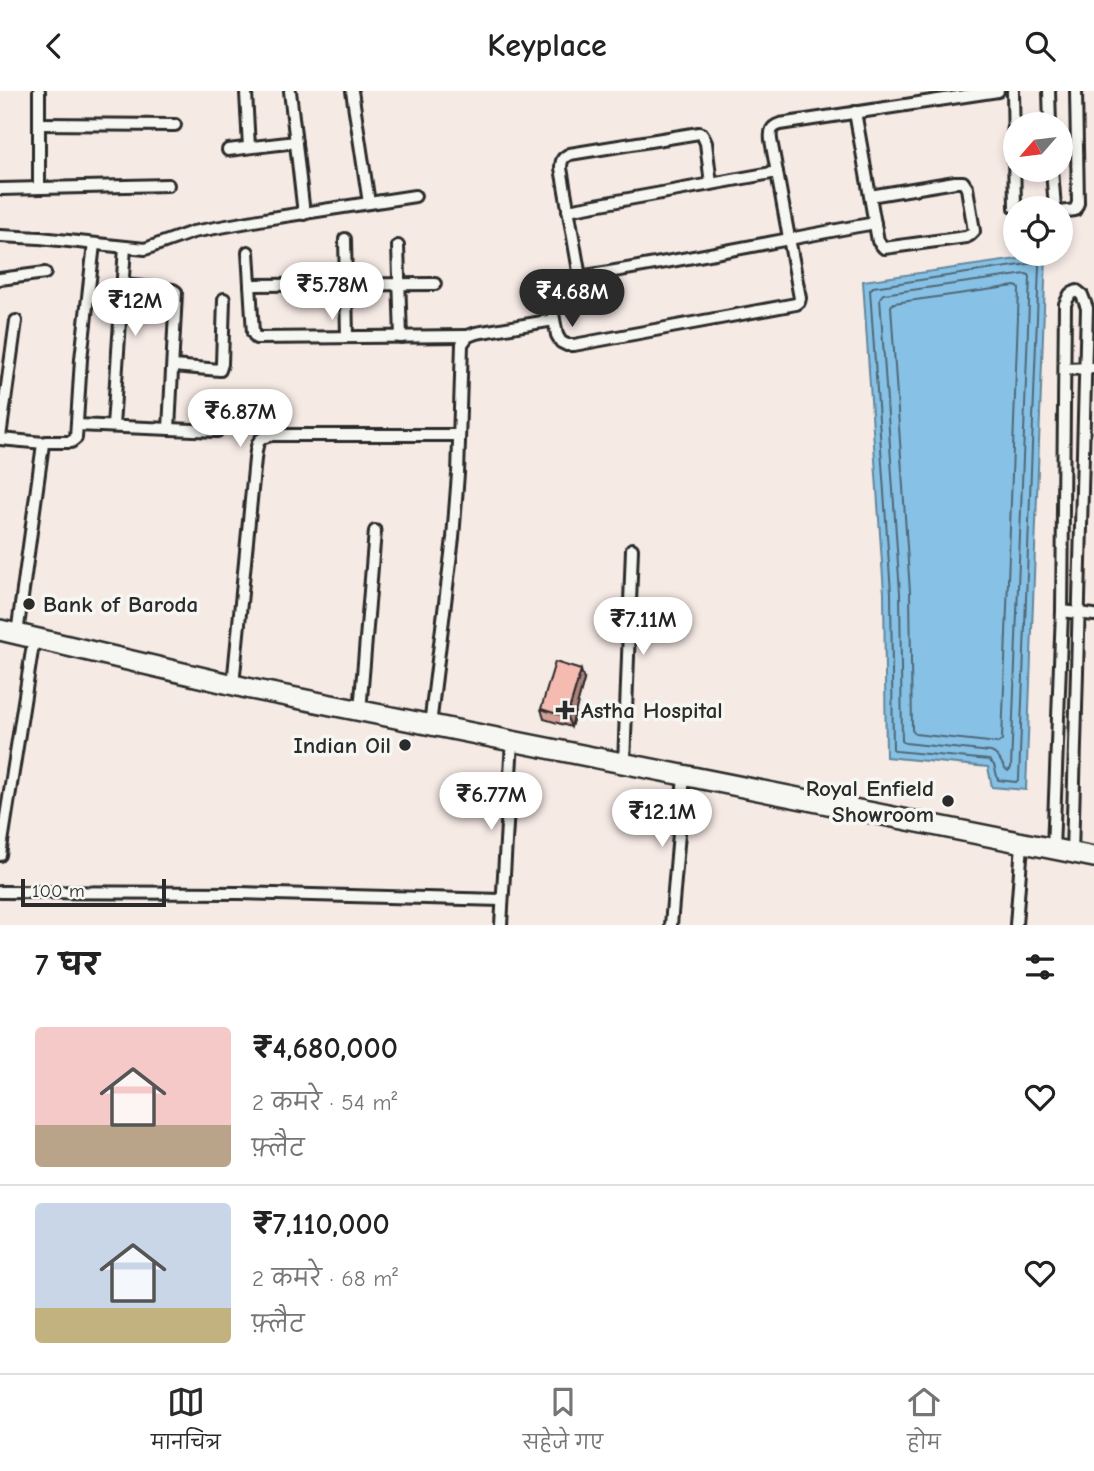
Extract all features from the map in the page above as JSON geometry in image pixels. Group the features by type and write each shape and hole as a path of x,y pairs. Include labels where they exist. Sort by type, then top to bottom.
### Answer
{"highway":[{"path":"17,634 233,685 1094,857"}],"street":[{"path":"39,91 39,188"},
{"path":"290,91 304,214"},
{"path":"352,91 369,204"},
{"path":"905,91 906,104"},
{"path":"875,223 790,239 717,254 560,280 553,283 549,293 556,335 561,342 574,345 796,304 800,298 790,239 777,172 771,131 773,126 991,91"},
{"path":"1013,91 1016,196"},
{"path":"1049,91 1050,112"},
{"path":"1073,210 1078,203 1076,91"},
{"path":"246,93 249,147"},
{"path":"855,112 878,241 884,248 966,237 974,231 967,188 963,182 870,196"},
{"path":"39,124 175,125"},
{"path":"580,277 561,161 565,156 699,133 706,143 711,184"},
{"path":"228,150 296,142"},
{"path":"568,210 777,172"},
{"path":"0,189 168,185"},
{"path":"0,236 145,249 193,232 415,196"},
{"path":"345,239 346,337"},
{"path":"16,321 6,350 0,438 44,443 74,441 94,244"},
{"path":"398,246 401,337"},
{"path":"113,426 125,247"},
{"path":"248,252 253,333 256,338 468,336 554,320"},
{"path":"0,279 46,273"},
{"path":"250,285 435,284"},
{"path":"123,285 176,292 169,429"},
{"path":"1077,291 1085,300 1087,308 1090,368 1080,614 1063,852 1065,304 1070,294 1077,291"},
{"path":"173,366 220,370 224,299"},
{"path":"430,725 452,549 458,474 461,350 468,336"},
{"path":"1065,369 1090,368"},
{"path":"77,425 217,431"},
{"path":"233,685 256,447 259,440 272,435 459,435"},
{"path":"0,855 17,634 44,443"},
{"path":"360,711 375,531"},
{"path":"624,764 632,548"},
{"path":"1062,611 1094,615"},
{"path":"501,925 512,741"},
{"path":"671,925 684,776"},
{"path":"1016,925 1022,844"},
{"path":"0,892 240,893 502,901"}],"water":[{"path":"1003,261 1003,266 1046,266 1026,790 992,787 988,767 886,757 884,593 863,281"}],"building":[{"path":"555,662 581,670 567,717 541,709"}],"place":[{"name":"Bank of Baroda","path":"29,604"},
{"name":"Astha Hospital","path":"565,710"},
{"name":"Indian Oil","path":"405,745"},
{"name":"Royal Enfield Showroom","path":"948,801"}]}
